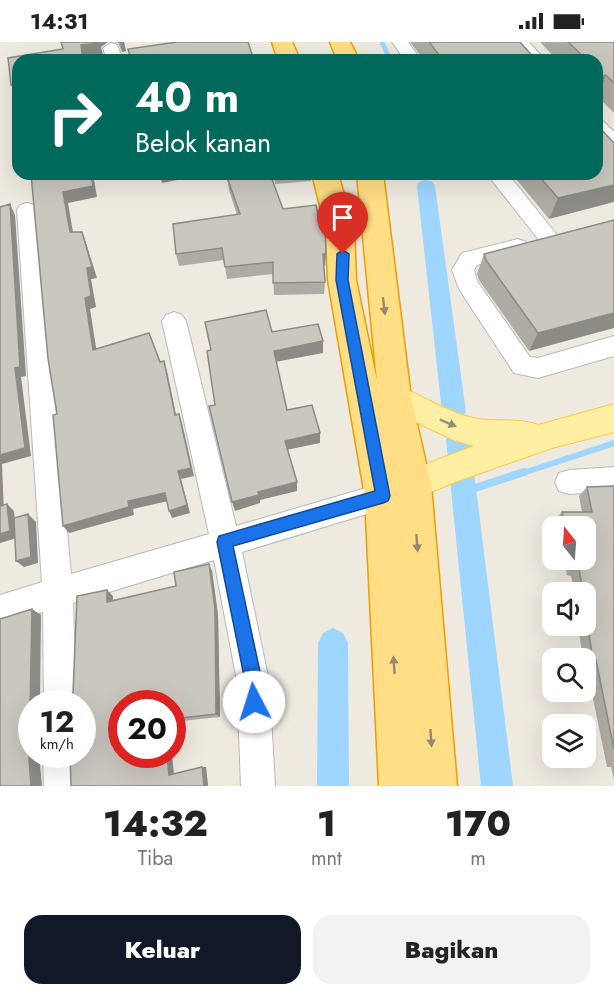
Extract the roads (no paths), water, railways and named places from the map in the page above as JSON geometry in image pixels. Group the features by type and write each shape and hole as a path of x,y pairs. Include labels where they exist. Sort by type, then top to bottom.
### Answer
{"highway":[{"path":"327,180 340,229 342,280 414,484 402,786"},
{"path":"371,180 395,398 414,484 434,786"}],"main road":[{"path":"395,398 467,431 496,436 552,434"},
{"path":"414,484 552,434 614,418"}],"street":[{"path":"520,42 531,54"},
{"path":"603,131 614,143"},
{"path":"502,180 549,239"},
{"path":"27,210 58,591 60,690"},
{"path":"571,233 470,259 463,270 467,283 523,366 538,368 614,346"},
{"path":"174,321 225,542 253,681 258,786"},
{"path":"569,482 614,479"},
{"path":"0,610 414,484"},
{"path":"60,768 61,786"}],"waterway":[{"path":"382,42 387,54"},
{"path":"424,180 426,186"},
{"path":"426,186 454,412"},
{"path":"458,440 497,786"},
{"path":"520,474 614,443"},
{"path":"463,492 524,472"},
{"path":"333,643 333,786"}]}
